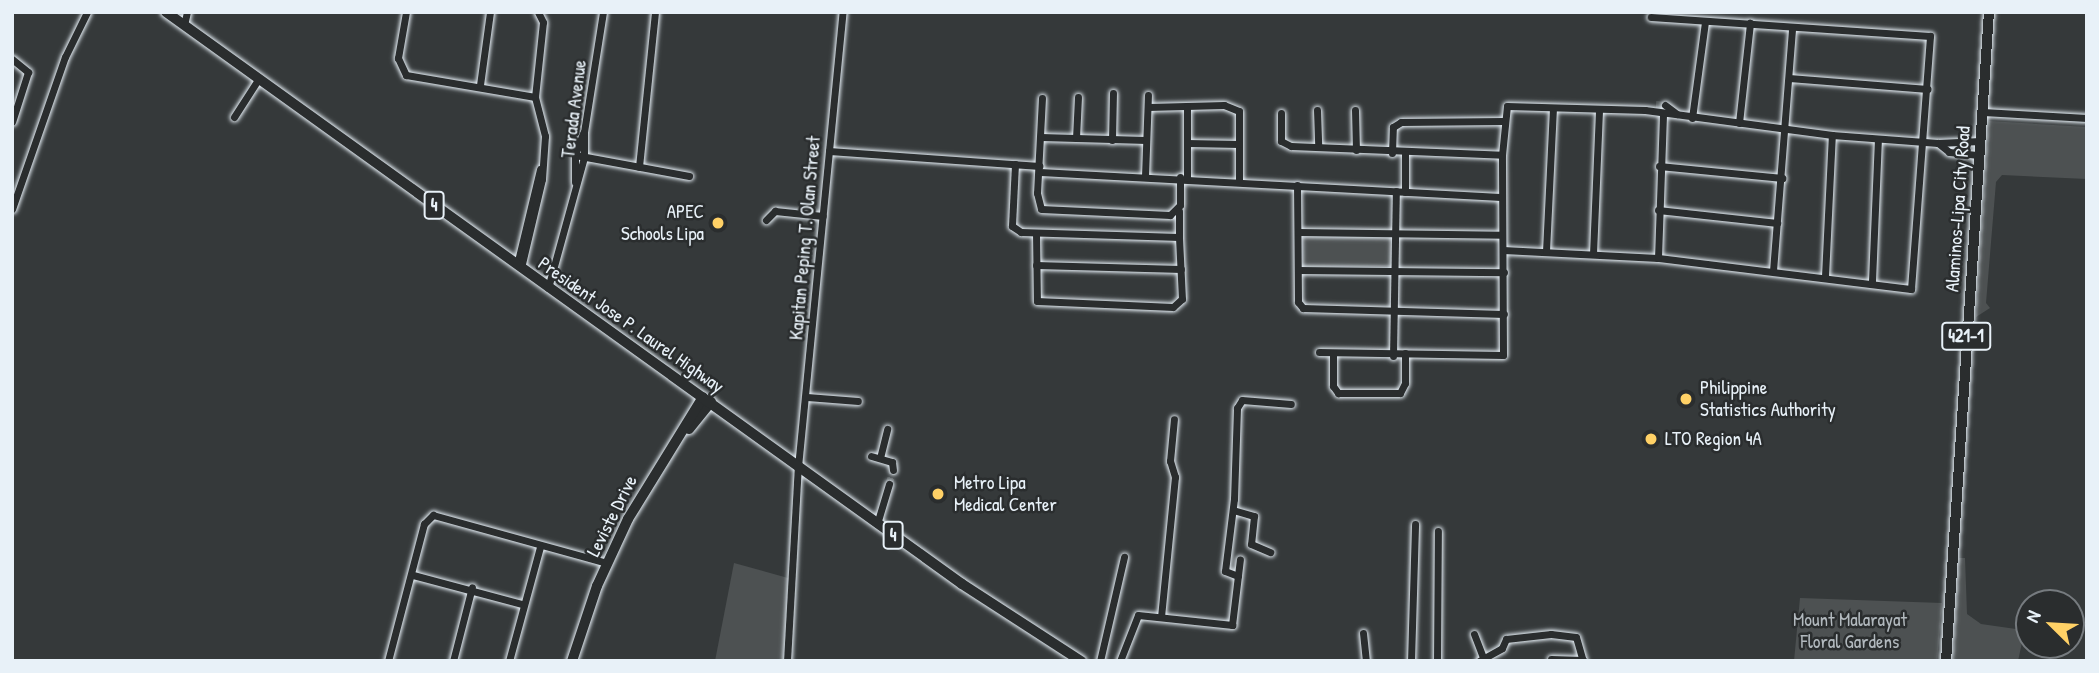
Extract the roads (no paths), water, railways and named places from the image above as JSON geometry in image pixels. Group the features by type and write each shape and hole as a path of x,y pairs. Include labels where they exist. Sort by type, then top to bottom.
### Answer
{"main road":[{"name":"President Jose P. Laurel Highway","path":"166,12 877,524 1080,661"},
{"name":"Alaminos-Lipa City Road","path":"1946,661 1989,12"},
{"name":"Leviste Drive","path":"574,661 607,563 650,478 707,400"},
{"name":"Leviste Drive","path":"574,661 635,514 664,464 707,400"}],"street":[{"path":"12,209 65,57 87,12"},
{"path":"184,24 187,12"},
{"path":"406,12 398,58 401,71 414,78 480,85 535,97"},
{"path":"480,85 490,12"},
{"path":"519,267 541,168 545,136 535,97 543,22 538,12"},
{"name":"Terada Avenue","path":"548,288 584,157 584,132 603,12"},
{"path":"639,167 655,12"},
{"name":"Kapitan Peping T. Olan Street","path":"787,661 799,467 843,12"},
{"path":"1503,250 1658,258 1872,281 1911,289 1926,141 1930,36 1651,17"},
{"path":"1692,118 1705,22"},
{"path":"1739,124 1750,23"},
{"path":"1773,271 1792,28"},
{"path":"12,59 28,72 12,122"},
{"path":"234,117 259,78"},
{"path":"1789,78 1927,89"},
{"path":"1112,139 1114,93"},
{"path":"1145,176 1148,95"},
{"path":"1042,97 1037,206 1041,209 1162,215 1179,211"},
{"path":"1076,138 1077,97"},
{"path":"1645,110 1656,104"},
{"path":"1665,105 1678,114"},
{"path":"1036,233 1037,301 1173,307 1182,299 1179,211 1187,106"},
{"path":"1148,107 1232,106 1239,111 1239,181"},
{"path":"1319,352 1500,357 1505,351 1501,197 1503,121 1507,106 1645,110 1832,135 1938,143 1980,141"},
{"path":"1546,251 1553,109"},
{"path":"1317,110 1318,147"},
{"path":"1355,110 1356,150"},
{"path":"1593,254 1599,110"},
{"path":"1983,112 2087,118"},
{"path":"1281,113 1285,144 1405,154 1502,155"},
{"path":"1658,258 1662,114"},
{"path":"1392,153 1393,127 1401,122 1503,121"},
{"path":"576,184 575,155 584,132"},
{"path":"1825,276 1832,135"},
{"path":"1041,137 1146,141"},
{"path":"1872,281 1878,139"},
{"path":"1186,142 1239,144"},
{"path":"1938,143 1949,152 1979,155"},
{"path":"829,151 1015,164 1039,169 1501,197"},
{"path":"1393,356 1396,233 1405,154"},
{"path":"575,155 689,176"},
{"path":"1015,164 1012,226 1036,233 1179,237"},
{"path":"1659,166 1782,178"},
{"path":"1297,185 1298,302 1303,308 1504,314"},
{"path":"1658,210 1777,223"},
{"path":"766,220 775,211 823,216"},
{"path":"1298,232 1502,235"},
{"path":"1036,265 1181,269"},
{"path":"1298,270 1504,272"},
{"path":"1333,353 1333,386 1338,393 1400,393 1405,383 1405,353"},
{"path":"807,397 858,401"},
{"path":"1238,576 1224,571 1233,510 1239,402 1291,404"},
{"path":"1161,617 1175,477 1170,461 1174,419"},
{"path":"880,458 887,429"},
{"path":"871,456 892,462 893,470"},
{"path":"877,524 889,484"},
{"path":"1233,510 1254,516 1251,544 1270,552"},
{"path":"388,661 413,575 424,524 433,515 540,547 607,563"},
{"path":"1411,661 1415,524"},
{"path":"1437,661 1438,531"},
{"path":"509,661 522,604 540,547"},
{"path":"1100,661 1124,556"},
{"path":"1120,661 1138,615 1232,625 1240,559"},
{"path":"413,575 472,587 522,604"},
{"path":"453,661 472,587"},
{"path":"1363,633 1366,661"},
{"path":"1474,634 1481,659 1502,648 1508,638 1562,635 1578,639 1583,661 1551,659"}],"tunnel":[{"path":"1656,104 1665,105"},
{"path":"889,484 893,470"}],"place":[{"name":"APEC Schools Lipa","path":"718,223"},
{"name":"Philippine Statistics Authority","path":"1686,399"},
{"name":"LTO Region 4A","path":"1651,439"},
{"name":"Metro Lipa Medical Center","path":"938,494"}],"park label":[{"name":"Mount Malarayat Floral Gardens","path":"1850,631"}]}
